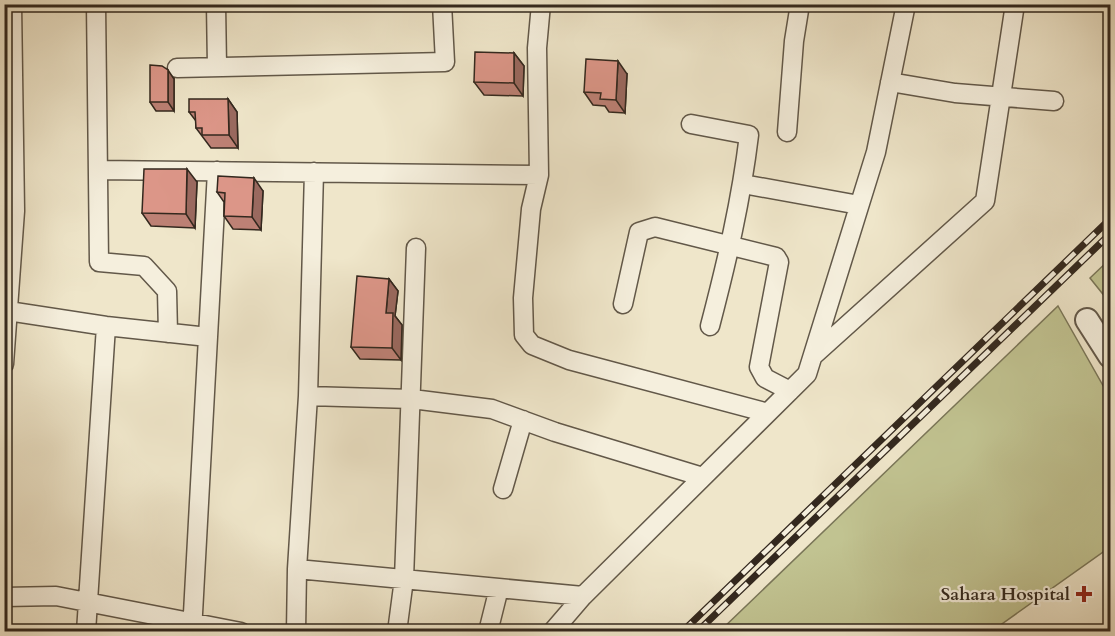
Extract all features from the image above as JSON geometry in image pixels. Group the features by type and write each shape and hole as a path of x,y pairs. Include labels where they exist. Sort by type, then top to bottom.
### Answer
{"street":[{"path":"4,364 15,211 12,4"},
{"path":"96,4 99,262 144,266 167,291 168,333"},
{"path":"216,4 217,67"},
{"path":"177,68 445,62 442,4"},
{"path":"541,4 537,48 539,175 531,209 523,298 524,335 532,345 569,360 768,413"},
{"path":"787,132 794,41 800,4"},
{"path":"552,632 583,596 807,374 876,152 906,4"},
{"path":"813,356 985,201 1015,4"},
{"path":"890,82 955,93 1054,101"},
{"path":"691,124 749,135 743,184 731,246 710,326"},
{"path":"98,170 539,175"},
{"path":"193,627 217,171"},
{"path":"296,632 297,569 308,396 314,172"},
{"path":"743,184 859,206"},
{"path":"623,304 639,232 655,227 776,257 779,262 759,367 765,378 790,391"},
{"path":"397,632 404,579 416,248"},
{"path":"8,311 106,326 208,337"},
{"path":"1087,320 1110,356"},
{"path":"86,632 106,326"},
{"path":"308,396 412,399 492,408 555,432 703,477"},
{"path":"503,489 524,420"},
{"path":"297,569 583,596"},
{"path":"488,632 499,588"},
{"path":"4,597 56,596 193,627 241,632"}],"green space":[{"path":"1110,259 1110,303 1090,278"},
{"path":"1058,306 1110,398 1110,547 992,631 720,631"}],"building":[{"path":"475,52 514,53 514,83 474,82"},
{"path":"586,59 618,61 616,100 600,99 601,93 584,92"},
{"path":"150,65 162,66 168,70 168,102 150,102"},
{"path":"189,99 228,99 229,135 202,135 202,128 196,128 195,112 189,112"},
{"path":"144,169 187,169 186,214 142,213"},
{"path":"218,176 254,178 252,217 224,216 225,193 217,192"},
{"path":"357,276 389,279 386,313 393,313 392,348 351,347"}],"railway":[{"path":"682,632 1110,219"},
{"path":"697,632 1110,234"}],"place":[{"name":"Sahara Hospital","path":"1084,594"}]}
